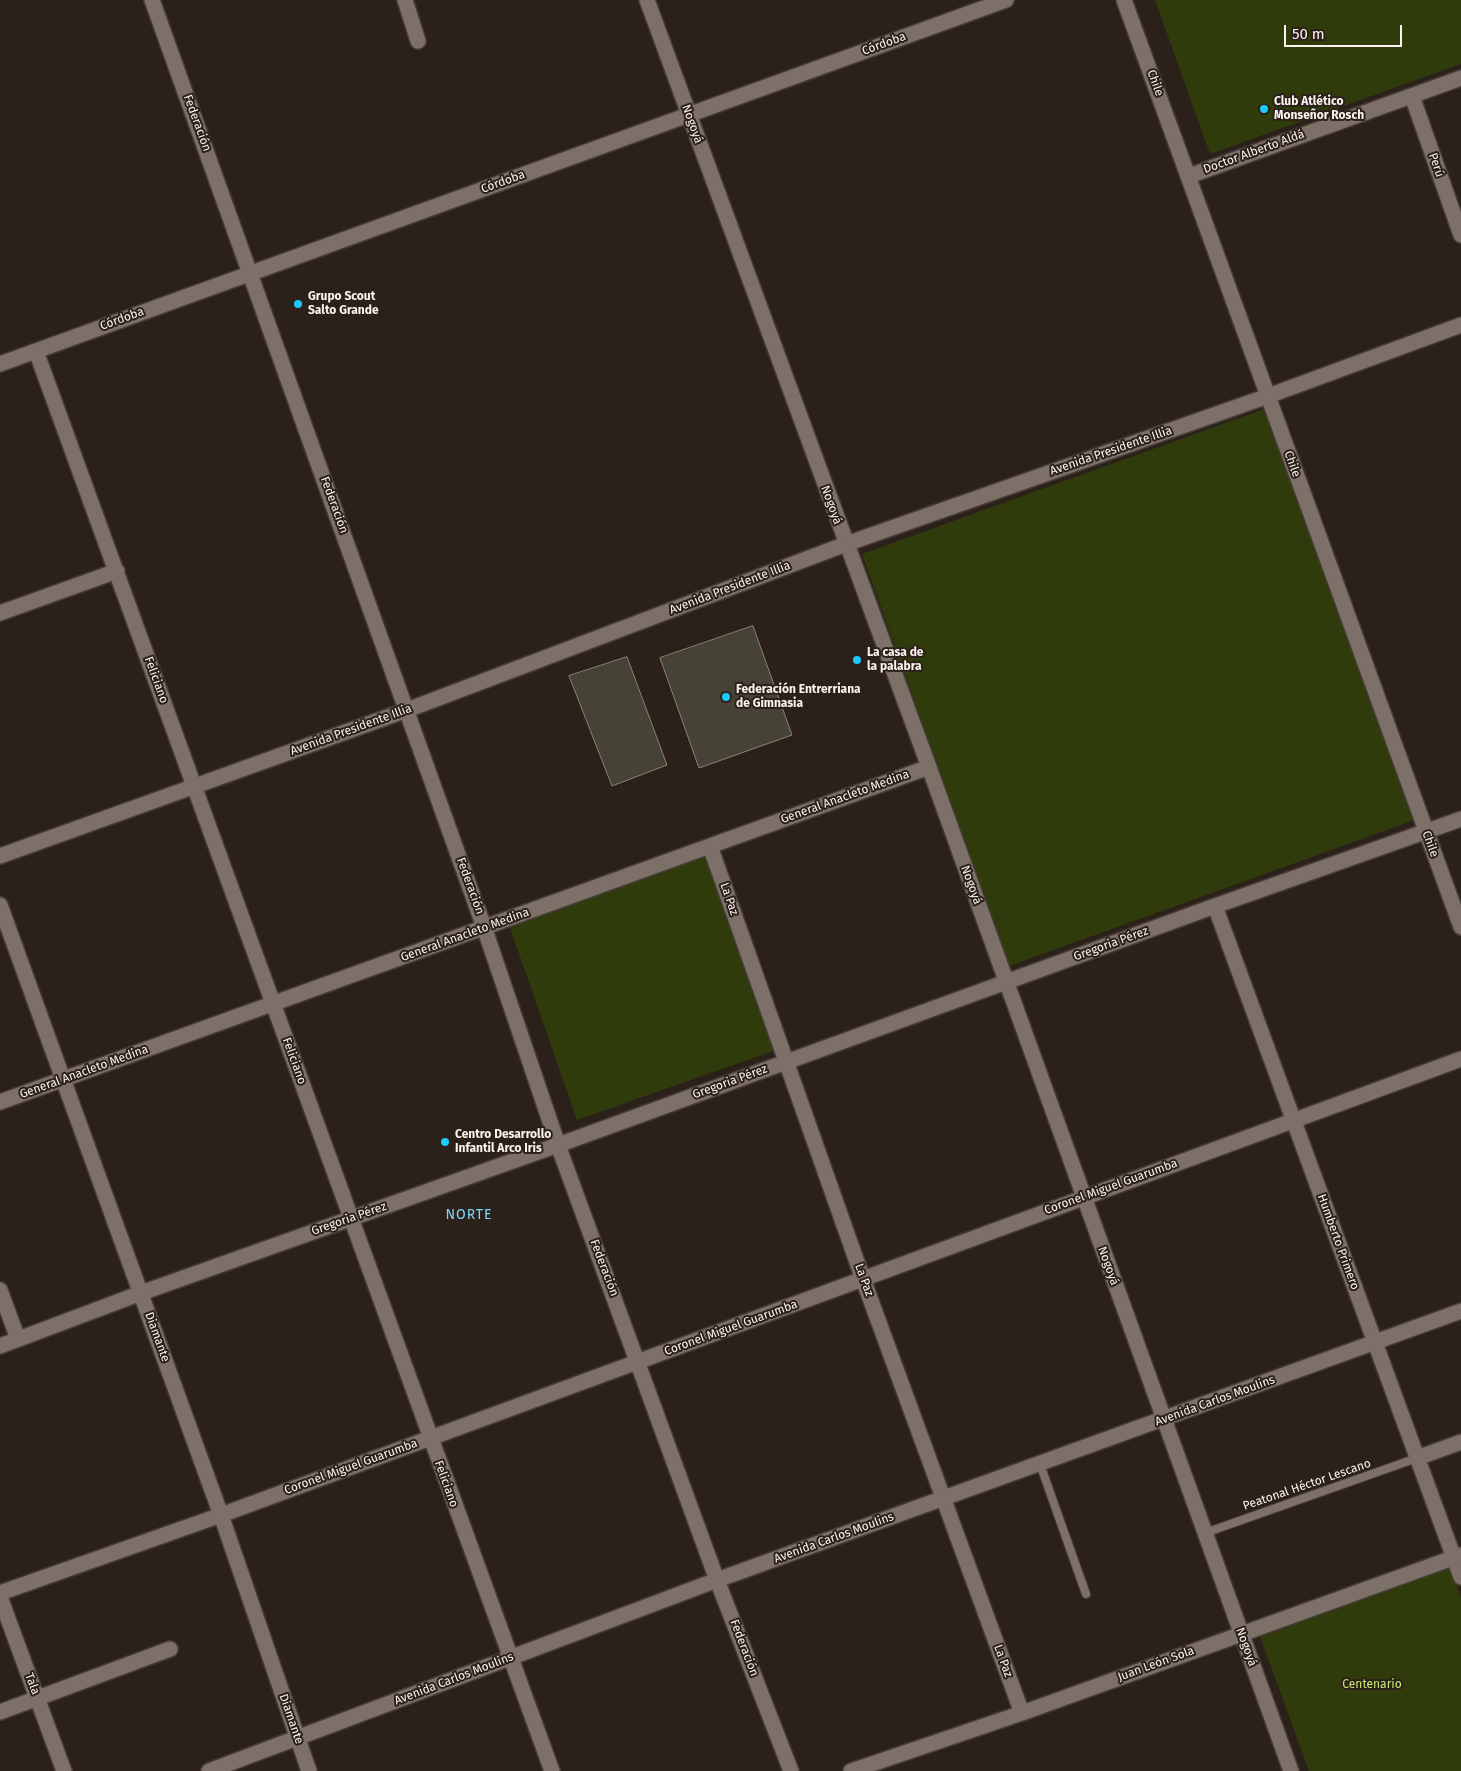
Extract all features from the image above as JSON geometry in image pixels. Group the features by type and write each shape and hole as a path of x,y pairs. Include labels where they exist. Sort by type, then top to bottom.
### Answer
{"street":[{"name":"Federación","path":"152,0 252,273 407,710 558,1146 718,1580 791,1771"},
{"path":"405,0 418,41"},
{"name":"Nogoyá","path":"647,0 929,767 1290,1771"},
{"name":"Córdoba","path":"0,364 1006,0"},
{"name":"Chile","path":"1124,0 1461,927"},
{"name":"Doctor Alberto Aldá","path":"1189,176 1461,78"},
{"name":"Perú","path":"1412,96 1461,235"},
{"name":"Avenida Presidente Illia","path":"0,856 407,710 846,544 1268,396 1461,325"},
{"name":"Feliciano","path":"36,351 274,1004 429,1438 552,1771"},
{"path":"0,614 117,571"},
{"name":"General Anacleto Medina","path":"0,1102 929,767"},
{"name":"Gregoria Pérez","path":"0,1346 141,1293 558,1146 1215,906 1461,819"},
{"name":"La Paz","path":"710,846 863,1279 1022,1713"},
{"name":"Diamante","path":"0,905 221,1515 309,1771"},
{"name":"Humberto Primero","path":"1215,906 1417,1458 1457,1556 1461,1577"},
{"name":"Coronel Miguel Guarumba","path":"0,1593 221,1515 1461,1059"},
{"path":"0,1290 18,1339"},
{"name":"Avenida Carlos Moulins","path":"209,1771 718,1580 1461,1311"},
{"path":"1417,1458 1461,1442"},
{"name":"Juan León Sola","path":"851,1771 1022,1713 1457,1556"},
{"name":"Tala","path":"0,1597 64,1771"},
{"path":"0,1712 170,1648"}],"lane":[{"name":"Peatonal Héctor Lescano","path":"1204,1533 1417,1458"},
{"path":"1040,1464 1086,1594"}],"green space":[{"name":"Club Atlético Monseñor Rosch","path":"1155,0 1461,0 1461,64 1210,154"},
{"path":"1275,405 1423,817 1009,966 862,554"},
{"path":"707,855 776,1050 577,1120 509,925"},
{"name":"Centenario","path":"1449,1564 1461,1598 1461,1771 1309,1771 1259,1634"}],"building":[{"name":"Federación Entrerriana de Gimnasia","path":"753,626 792,735 699,768 660,658"},
{"path":"627,657 667,765 612,786 569,676"}],"place":[{"name":"Club Atlético Monseñor Rosch","path":"1264,109"},
{"name":"Grupo Scout Salto Grande","path":"298,304"},
{"name":"La casa de la palabra","path":"857,660"},
{"name":"Federación Entrerriana de Gimnasia","path":"726,697"},
{"name":"Centro Desarrollo Infantil Arco Iris","path":"445,1142"}],"district":[{"name":"NORTE","path":"469,1215"}]}
